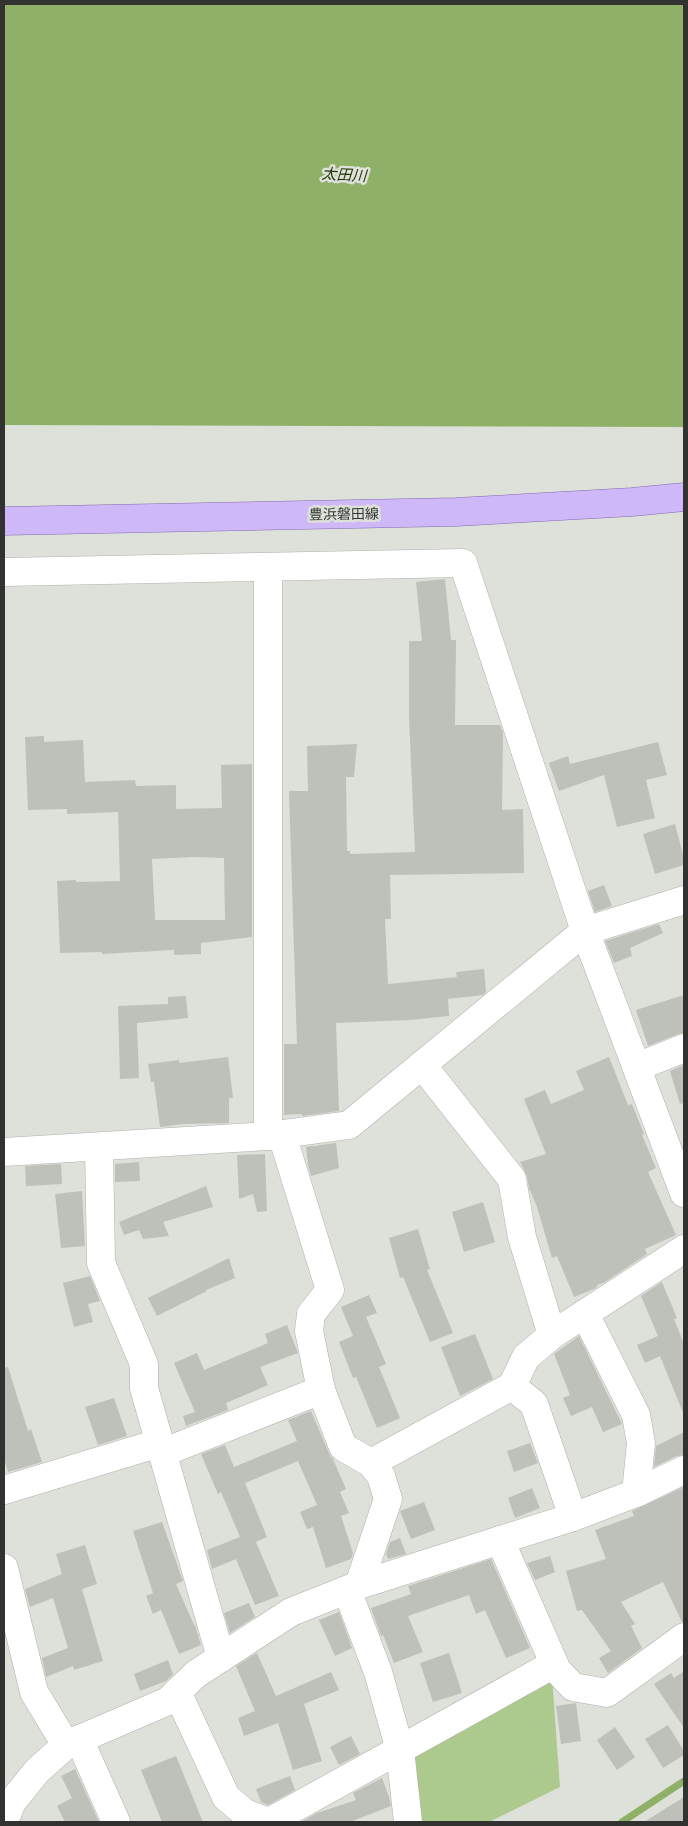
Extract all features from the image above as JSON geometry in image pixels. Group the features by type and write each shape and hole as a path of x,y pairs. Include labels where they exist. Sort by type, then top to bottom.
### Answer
{"main road":[{"name":"豊浜磐田線","path":"4,521 456,512 684,498"}],"street":[{"path":"648,501 684,507"},
{"path":"4,572 463,563 585,931 684,1193"},
{"path":"268,567 275,1136 330,1290 311,1314 309,1332 321,1390 343,1447 371,1463 381,1476 388,1498 353,1587 400,1750 408,1822"},
{"path":"4,1152 275,1136 349,1125 585,931 684,900"},
{"path":"637,1067 684,1048"},
{"path":"422,1065 512,1179 522,1236 552,1335"},
{"path":"99,1147 101,1263 144,1364 144,1388 221,1658"},
{"path":"371,1463 512,1386 526,1357 552,1335 684,1249"},
{"path":"585,1314 636,1415 641,1443 636,1493"},
{"path":"512,1386 534,1404 573,1517"},
{"path":"4,1490 160,1448 321,1390"},
{"path":"4,1822 12,1802 32,1777 73,1742 168,1701 196,1674 291,1612 353,1587 573,1517 636,1493 684,1470"},
{"path":"500,1540 554,1664 557,1670 573,1687 607,1693 684,1637"},
{"path":"5,1583 34,1692 73,1742 116,1822"},
{"path":"177,1692 226,1797 245,1813 269,1822 554,1664"}],"shaded area":[{"path":"552,1676 560,1787 489,1822 416,1822 406,1754"}],"water":[{"name":"太田川","path":"4,4 684,4 684,427 4,425"}],"building":[{"path":"445,579 451,640 456,640 455,725 500,725 503,733 502,810 523,809 524,873 390,875 391,919 385,919 388,984 457,977 456,972 484,969 486,992 483,995 448,999 449,1016 410,1020 336,1023 339,1111 302,1116 302,1114 284,1115 284,1044 297,1044 289,791 308,791 307,746 357,744 354,777 346,777 347,851 350,851 350,854 415,852 409,718 409,641 422,641 416,582"},
{"path":"44,736 44,742 83,740 85,782 135,780 136,786 176,785 176,809 222,808 221,765 252,764 252,937 201,943 201,954 174,955 174,950 102,954 102,952 60,953 57,881 120,881 118,812 67,814 67,809 28,810 25,737","holes":["224,858 225,920 155,920 152,859"]},
{"path":"658,742 667,775 646,780 655,818 617,827 604,775 559,791 549,763 568,756 570,764"},
{"path":"675,824 684,858 684,865 655,874 643,834"},
{"path":"604,885 612,906 595,912 588,891"},
{"path":"659,924 663,933 630,948 632,956 614,963 605,941"},
{"path":"684,995 684,1033 648,1046 636,1010"},
{"path":"186,996 188,1018 137,1023 139,1078 120,1079 118,1006 168,1004 168,997"},
{"path":"228,1057 233,1098 229,1098 229,1123 184,1124 160,1127 154,1082 151,1082 148,1064 179,1060 179,1063"},
{"path":"609,1057 628,1105 632,1104 644,1134 642,1135 656,1168 648,1172 676,1235 645,1249 647,1254 605,1282 597,1285 594,1289 574,1297 557,1256 552,1258 537,1207 529,1188 527,1176 520,1162 546,1154 524,1099 545,1090 551,1104 584,1090 576,1071"},
{"path":"684,1065 684,1103 680,1104 670,1071"},
{"path":"336,1143 339,1168 311,1176 306,1147"},
{"path":"265,1154 267,1211 257,1212 253,1194 239,1199 237,1155"},
{"path":"139,1162 140,1181 115,1182 115,1164"},
{"path":"61,1164 62,1184 26,1186 25,1166"},
{"path":"206,1186 213,1207 163,1222 169,1236 143,1239 139,1230 124,1235 119,1222"},
{"path":"82,1191 85,1246 61,1248 55,1194"},
{"path":"483,1202 495,1242 464,1252 452,1212"},
{"path":"418,1229 430,1269 427,1270 453,1333 430,1342 403,1277 400,1278 389,1238"},
{"path":"229,1258 235,1278 206,1290 157,1316 148,1298"},
{"path":"90,1276 100,1301 88,1304 93,1322 74,1327 63,1283"},
{"path":"662,1282 677,1318 674,1319 684,1344 684,1415 660,1356 645,1363 637,1345 658,1336 641,1296"},
{"path":"369,1295 377,1313 366,1317 386,1364 379,1367 400,1418 377,1428 356,1377 353,1378 339,1342 353,1336 341,1307"},
{"path":"287,1325 298,1353 260,1367 268,1385 226,1403 228,1410 186,1426 183,1416 195,1412 174,1363 197,1353 204,1370 268,1343 265,1334"},
{"path":"475,1334 493,1379 460,1396 441,1347"},
{"path":"579,1336 622,1424 603,1432 592,1407 571,1416 563,1398 570,1395 554,1354"},
{"path":"8,1367 28,1431 31,1429 42,1462 8,1472 4,1458 4,1368"},
{"path":"114,1398 127,1436 98,1445 85,1407"},
{"path":"311,1411 346,1489 340,1492 349,1513 341,1516 353,1553 351,1559 326,1568 313,1527 307,1529 300,1512 317,1505 298,1461 245,1483 267,1537 256,1542 279,1596 255,1605 236,1559 212,1569 207,1550 240,1537 221,1492 218,1494 201,1454 225,1445 234,1467 297,1441 288,1420"},
{"path":"684,1432 684,1455 677,1456 654,1467 656,1446"},
{"path":"530,1443 538,1463 514,1472 507,1451"},
{"path":"684,1487 684,1622 682,1622 663,1582 621,1602 635,1624 631,1626 642,1648 608,1673 599,1658 611,1651 582,1610 577,1611 566,1571 606,1559 595,1530 634,1516 632,1511"},
{"path":"532,1488 540,1508 515,1518 508,1498"},
{"path":"424,1502 435,1530 411,1539 400,1511"},
{"path":"162,1522 183,1581 176,1584 195,1625 201,1645 179,1654 161,1610 153,1614 146,1596 153,1593 133,1531"},
{"path":"400,1538 406,1554 388,1559 386,1554 390,1542"},
{"path":"85,1545 97,1584 82,1589 103,1661 74,1670 73,1666 46,1677 42,1658 68,1648 53,1598 30,1607 25,1589 62,1574 56,1554"},
{"path":"550,1556 555,1572 535,1580 527,1563"},
{"path":"491,1559 530,1648 506,1658 485,1610 476,1614 469,1595 408,1616 423,1652 394,1663 383,1635 381,1636 371,1608 411,1594 408,1586"},
{"path":"249,1603 255,1617 230,1633 224,1613"},
{"path":"339,1612 352,1648 335,1656 319,1620"},
{"path":"257,1653 276,1696 331,1672 339,1690 304,1704 322,1761 293,1770 278,1723 244,1736 238,1718 255,1711 236,1666"},
{"path":"449,1653 462,1693 433,1702 420,1663"},
{"path":"168,1660 173,1674 166,1681 140,1691 134,1674"},
{"path":"684,1671 684,1728 654,1684 671,1673 674,1678"},
{"path":"576,1703 581,1741 561,1744 556,1706"},
{"path":"668,1725 684,1751 684,1755 663,1768 645,1739"},
{"path":"615,1727 635,1757 617,1770 597,1740"},
{"path":"351,1736 360,1754 339,1765 330,1747"},
{"path":"176,1756 203,1822 162,1822 141,1770"},
{"path":"75,1769 99,1822 65,1822 57,1806 72,1798 61,1776"},
{"path":"290,1776 295,1790 268,1805 261,1802 256,1789"},
{"path":"382,1778 391,1806 350,1822 301,1822 317,1813 356,1800 353,1793"},
{"path":"684,1797 684,1822 644,1822"}],"waterway":[{"path":"622,1822 684,1781"}]}
